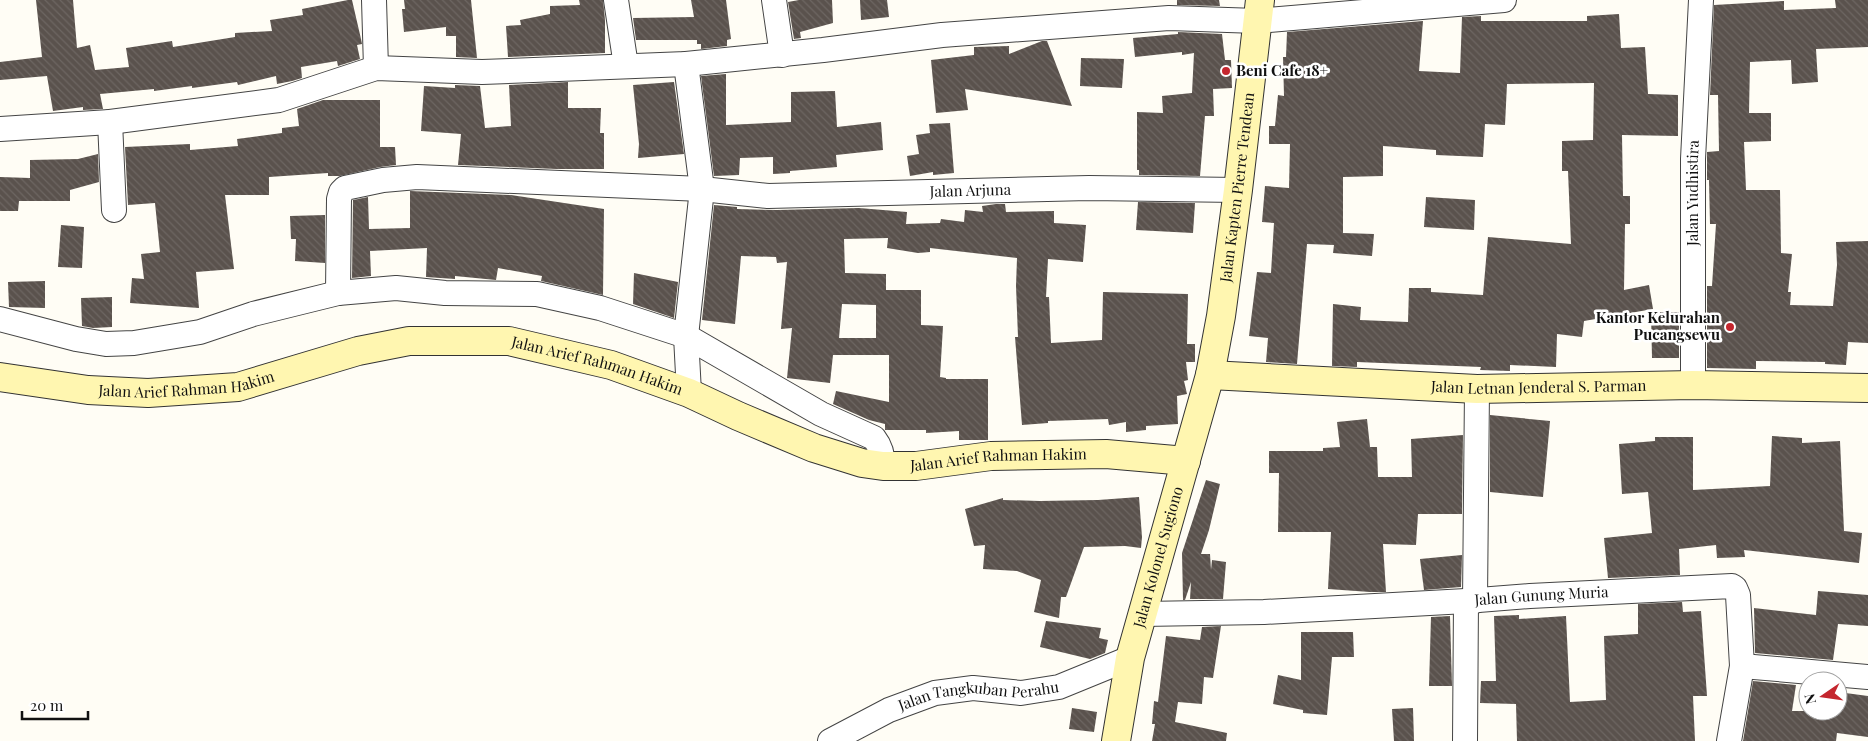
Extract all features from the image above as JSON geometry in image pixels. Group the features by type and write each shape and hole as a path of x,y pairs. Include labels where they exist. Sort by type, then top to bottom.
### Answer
{"main road":[{"name":"Jalan Kapten Pierre Tendean","path":"1210,375 1221,316 1238,190 1259,10"},
{"name":"Jalan Arief Rahman Hakim","path":"0,377 88,390 168,392 238,387 358,351 409,341 509,341 610,365 688,393 814,448 862,463 883,466 916,466 991,456 1096,454 1186,461"},
{"name":"Jalan Letnan Jenderal S. Parman","path":"1210,375 1477,389 1693,385 1868,388"},
{"name":"Jalan Kolonel Sugiono","path":"1116,741 1130,658 1210,375"}],"street":[{"path":"374,0 376,68"},
{"path":"616,0 626,66"},
{"path":"774,0 782,55"},
{"path":"0,129 110,122 279,100 376,68 482,72 686,64 782,55 942,35 1259,10 1504,0"},
{"name":"Jalan Yudhistira","path":"1693,385 1693,159 1701,0"},
{"path":"686,64 702,189 686,336 688,393"},
{"path":"110,122 114,210"},
{"name":"Jalan Arjuna","path":"338,293 339,199 341,192 346,188 383,180 418,177 702,189 768,196 1089,188 1238,190"},
{"path":"0,319 76,339 106,344 134,343 200,332 253,314 338,293 396,288 445,293 537,294 600,308 686,336 821,414 874,438 879,444 883,455 883,466"},
{"path":"1465,741 1477,389"},
{"name":"Jalan Gunung Muria","path":"1142,614 1264,612 1732,586 1738,595 1742,666"},
{"name":"Jalan Tangkuban Perahu","path":"830,741 889,710 935,693 973,688 1021,693 1059,686 1130,658"},
{"path":"1729,741 1742,666 1868,678"}],"building":[{"path":"36,0 73,0 77,48 90,45 95,70 129,67 126,48 172,41 173,47 235,37 235,33 272,31 270,20 303,15 302,9 348,0 352,0 361,39 362,44 357,45 360,59 338,66 337,61 301,67 302,78 277,84 276,76 238,85 237,82 192,88 192,86 154,91 154,89 100,94 103,109 83,110 83,107 53,111 47,76 0,80 0,62 42,57"},
{"path":"404,0 471,0 477,58 456,57 456,36 446,36 446,27 404,32 402,9 405,9"},
{"path":"579,0 603,0 605,53 508,57 506,26 521,25 520,20 550,14 550,6 580,5"},
{"path":"691,0 726,0 731,39 727,40 727,46 701,49 701,44 697,44 697,40 636,40 633,18 694,17"},
{"path":"832,0 833,23 800,32 801,38 794,39 788,2"},
{"path":"860,0 887,0 889,17 861,20"},
{"path":"1177,0 1219,0 1220,6 1177,5"},
{"path":"1835,0 1868,0 1868,47 1816,49 1818,82 1792,84 1791,60 1750,62 1749,113 1771,113 1771,141 1744,142 1746,190 1780,190 1781,253 1792,254 1788,292 1791,292 1790,305 1833,306 1837,265 1836,242 1868,241 1868,343 1848,342 1846,365 1825,364 1825,362 1756,361 1756,369 1707,368 1707,286 1712,286 1716,224 1710,224 1707,152 1719,151 1718,95 1710,95 1714,5 1784,1 1784,10 1836,8"},
{"path":"1619,14 1621,48 1645,47 1648,94 1678,95 1678,136 1622,135 1623,196 1630,196 1630,224 1625,224 1624,290 1649,285 1653,309 1584,321 1582,337 1557,334 1556,367 1510,365 1510,371 1480,370 1481,367 1357,362 1357,367 1332,366 1333,304 1361,307 1360,320 1408,322 1409,288 1431,288 1431,292 1483,295 1488,237 1571,244 1568,171 1562,171 1562,141 1593,140 1594,83 1507,84 1505,125 1485,124 1483,157 1436,155 1436,150 1383,146 1383,176 1343,177 1343,233 1374,234 1372,256 1333,253 1334,245 1307,244 1297,364 1266,362 1268,338 1249,336 1257,272 1271,273 1274,223 1262,222 1265,186 1289,188 1290,144 1269,144 1269,126 1275,126 1278,95 1284,96 1283,57 1286,57 1287,32 1423,21 1419,71 1460,73 1462,17 1481,16 1481,21 1587,21 1587,16"},
{"path":"1178,32 1222,34 1225,60 1231,60 1232,88 1213,89 1214,116 1205,116 1200,176 1139,175 1139,170 1137,170 1137,112 1163,113 1162,96 1192,93 1194,53 1182,55 1182,52 1135,57 1133,38 1178,34"},
{"path":"1042,41 1047,41 1072,106 965,89 968,110 936,113 931,60 974,55 974,47 1009,46 1009,54"},
{"path":"1081,58 1124,59 1122,88 1080,86"},
{"path":"726,74 726,125 791,122 791,92 835,91 837,127 881,122 883,150 836,155 837,167 773,174 773,157 740,158 739,175 714,176 701,76"},
{"path":"568,82 568,108 601,108 600,133 604,133 604,169 458,165 461,134 421,131 424,86 455,88 455,85 480,86 485,128 511,126 509,85"},
{"path":"674,82 684,154 638,158 639,144 633,85"},
{"path":"323,100 380,100 380,147 395,147 396,165 340,176 328,176 328,173 269,177 269,195 225,195 234,269 196,272 199,308 130,303 132,278 144,279 141,254 160,252 155,203 128,205 125,147 190,144 190,150 238,146 237,139 282,133 282,128 299,126 297,109"},
{"path":"950,123 954,173 933,175 933,172 910,176 907,156 919,154 916,135 930,133 929,124"},
{"path":"98,154 99,182 70,190 70,201 19,201 18,211 0,211 0,177 30,178 30,160 78,159"},
{"path":"410,191 511,195 604,209 603,295 541,281 542,276 498,268 496,280 455,276 455,279 426,277 427,248 370,251 371,276 352,278 353,200 368,197 369,229 410,228"},
{"path":"1426,197 1475,200 1474,230 1424,227"},
{"path":"1138,202 1195,203 1193,233 1136,230"},
{"path":"1005,204 1006,212 1054,211 1054,223 1086,225 1083,262 1048,259 1046,297 1049,297 1051,343 1102,340 1103,292 1188,294 1187,344 1195,344 1195,362 1186,362 1188,380 1184,381 1187,394 1177,396 1178,424 1146,426 1146,430 1126,432 1126,422 1109,425 1108,419 1048,421 1048,423 1022,425 1015,337 1018,337 1017,258 930,248 930,252 918,253 887,248 888,238 844,239 845,273 886,274 886,290 921,290 921,325 943,326 940,377 946,379 988,379 988,440 959,440 959,431 926,433 926,430 885,430 885,424 869,420 833,404 836,391 889,402 889,355 833,355 830,383 787,378 792,328 781,329 787,262 777,263 776,257 741,256 735,324 702,320 714,205 737,207 737,209 859,208 907,212 906,224 940,223 941,219 964,222 965,210 983,212 982,206","holes":["842,304 876,305 876,338 839,338"]},
{"path":"325,215 325,263 295,261 296,239 291,239 290,216"},
{"path":"61,225 84,227 82,268 58,267"},
{"path":"634,273 678,282 674,318 633,304"},
{"path":"45,281 45,308 9,307 8,282"},
{"path":"112,297 112,327 93,328 82,326 81,298"},
{"path":"1651,312 1679,312 1679,358 1652,358"},
{"path":"1490,415 1550,421 1543,497 1490,492"},
{"path":"1367,419 1370,447 1377,447 1378,477 1412,477 1411,439 1463,435 1462,514 1418,514 1416,545 1383,544 1386,592 1328,589 1331,532 1278,532 1279,473 1269,473 1269,451 1323,451 1323,448 1340,447 1337,422"},
{"path":"1772,436 1802,438 1802,443 1840,441 1844,531 1862,533 1859,563 1744,550 1745,557 1717,558 1716,545 1679,549 1680,575 1608,578 1604,538 1652,533 1648,492 1622,494 1619,444 1655,441 1655,437 1693,437 1693,490 1770,486"},
{"path":"1206,480 1220,484 1201,554 1210,554 1211,570 1212,560 1226,562 1223,599 1190,599 1191,582 1185,600 1183,600 1182,553"},
{"path":"1139,497 1141,548 1125,546 1084,547 1066,597 1061,597 1059,618 1034,612 1041,580 1017,571 983,569 985,545 974,546 965,509 1003,498 1003,500 1040,501"},
{"path":"1462,555 1461,587 1424,590 1420,559"},
{"path":"1818,591 1868,595 1868,626 1838,624 1833,660 1755,653 1754,608 1816,615"},
{"path":"1682,602 1683,612 1701,611 1707,696 1693,696 1695,741 1517,741 1516,704 1480,703 1481,681 1496,681 1494,616 1519,615 1519,619 1566,616 1570,702 1606,700 1604,636 1638,634 1638,604"},
{"path":"1450,616 1452,686 1429,686 1431,617"},
{"path":"1046,621 1101,628 1099,638 1108,640 1105,653 1090,659 1040,647"},
{"path":"1221,626 1213,678 1204,677 1202,704 1178,702 1175,722 1227,733 1226,741 1152,741 1155,724 1152,724 1154,701 1158,702 1166,636 1200,640 1202,627"},
{"path":"1301,632 1353,632 1354,657 1332,657 1327,715 1303,713 1303,710 1273,704 1278,675 1301,680"},
{"path":"1753,681 1796,685 1792,711 1798,711 1798,721 1848,721 1848,693 1868,696 1868,737 1837,733 1836,741 1743,741"},
{"path":"1072,708 1097,712 1094,732 1069,729"},
{"path":"1413,708 1414,741 1394,741 1392,709"}],"place":[{"name":"Beni Cafe 18+","path":"1226,71"},
{"name":"Kantor Kelurahan Pucangsewu","path":"1730,327"}]}
